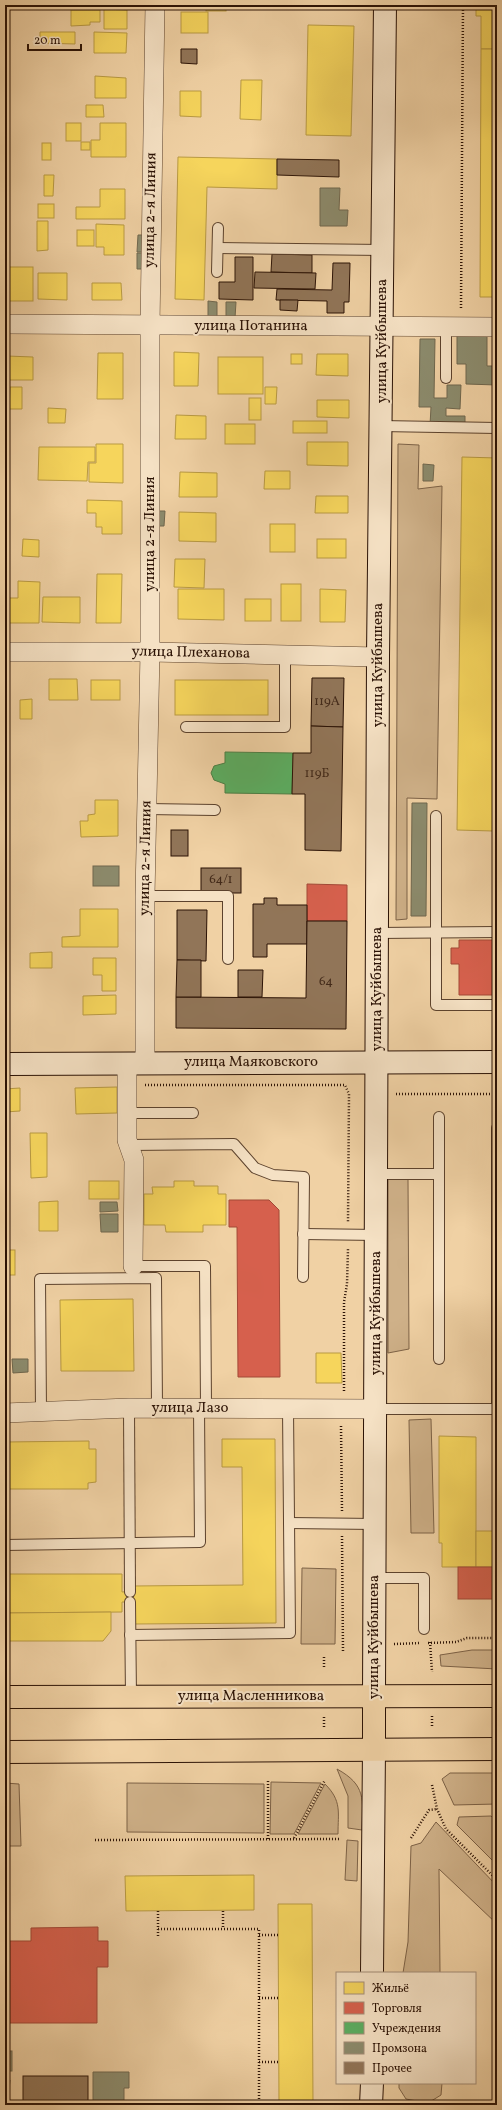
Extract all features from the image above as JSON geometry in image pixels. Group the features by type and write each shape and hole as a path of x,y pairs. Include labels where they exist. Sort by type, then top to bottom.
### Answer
{"main road":[{"name":"улица Куйбышева","path":"372,1972 377,1235 378,657 385,5"},
{"name":"улица Маяковского","path":"5,1064 497,1062"},
{"name":"улица Масленникова","path":"5,1698 374,1695 497,1696"},
{"path":"5,1752 497,1749"},
{"path":"371,2105 372,2084"}],"street":[{"name":"улица 2-я Линия","path":"133,1266 134,1160 127,1140 128,1085 136,1063 145,896 150,652 150,325 155,5"},
{"name":"улица Потанина","path":"5,324 497,327"},
{"name":"улица Плеханова","path":"5,652 150,652 378,657"},
{"name":"улица Лазо","path":"5,1413 129,1408 202,1407 375,1409"}],"lane":[{"path":"217,272 218,228"},
{"path":"218,248 383,250"},
{"path":"446,378 454,327"},
{"path":"381,426 497,428"},
{"path":"186,727 285,727 285,655"},
{"path":"147,809 215,810"},
{"path":"436,816 436,1005 497,1005"},
{"path":"145,896 228,896 228,959"},
{"path":"377,933 497,932"},
{"path":"128,1113 193,1113"},
{"path":"439,1117 439,1359"},
{"path":"375,1409 497,1409 496,1128"},
{"path":"129,1145 234,1144 255,1168 273,1175 304,1177 303,1277"},
{"path":"377,1174 439,1174"},
{"path":"303,1234 377,1235"},
{"path":"5,1545 200,1542 205,1266 133,1266"},
{"path":"41,1412 40,1279 156,1278 157,1408"},
{"path":"129,1408 131,1697"},
{"path":"130,1635 290,1633 288,1408"},
{"path":"289,1523 375,1524"},
{"path":"374,1578 424,1578 424,1630"}],"path":[{"path":"454,327 463,5"},
{"path":"128,1085 345,1085 349,1094 347,1284 344,1302 344,1408"},
{"path":"390,1094 497,1094"},
{"path":"424,1630 430,1643 432,1672"},
{"path":"393,1644 456,1642 467,1638 497,1638"},
{"path":"324,1657 324,1667"},
{"path":"324,1715 324,1727"},
{"path":"432,1715 432,1726"},
{"path":"268,1780 268,1839"},
{"path":"294,1839 325,1780"},
{"path":"432,1786 437,1809 446,1829 497,1880"},
{"path":"493,1808 497,1813"},
{"path":"410,1838 429,1810 437,1809"},
{"path":"95,1840 340,1838"},
{"path":"158,1911 158,1936"},
{"path":"223,1911 223,1928"},
{"path":"158,1929 259,1929 260,2105"},
{"path":"259,1935 278,1935"},
{"path":"259,1998 279,1998"},
{"path":"259,2062 279,2062"}],"shaded area":[{"path":"398,444 419,445 418,489 442,486 437,799 407,798 407,919 396,920"},
{"path":"388,1179 408,1179 409,1349 388,1353"},
{"path":"431,1419 434,1533 411,1533 409,1420"},
{"path":"302,1568 336,1569 335,1644 301,1644"},
{"path":"472,1650 497,1650 497,1669 441,1666 440,1655"},
{"path":"337,1769 353,1781 361,1794 363,1810 362,1830 348,1828 348,1796"},
{"path":"450,1773 497,1773 497,1804 454,1805 442,1779"},
{"path":"271,1782 321,1783 294,1834 270,1834"},
{"path":"5,1783 19,1784 21,1846 5,1846"},
{"path":"127,1783 264,1784 264,1833 127,1832"},
{"path":"325,1784 337,1801 338,1834 298,1834"},
{"path":"491,1816 497,1822 497,1865 457,1825 459,1817"},
{"path":"436,1822 497,1886 497,1924 439,1869 440,1972 403,1972 408,1942 411,1846 421,1843"},
{"path":"347,1840 358,1841 357,1881 345,1880"},
{"path":"399,2084 442,2084 441,2095 428,2103 406,2099 399,2088"}],"building: Жильё":[{"path":"5,5 9,5 9,15 5,15"},
{"path":"206,5 226,5 226,11 206,11"},
{"path":"476,5 497,5 497,49 481,49 481,16 476,16"},
{"path":"104,9 127,10 127,29 104,29"},
{"path":"71,10 100,10 100,22 90,22 90,25 71,26"},
{"path":"181,12 208,12 208,33 181,33"},
{"path":"308,25 354,26 351,136 306,135"},
{"path":"40,32 75,32 75,44 40,43"},
{"path":"94,32 127,33 126,53 94,53"},
{"path":"481,49 497,49 497,297 480,297"},
{"path":"95,76 126,78 126,98 95,98"},
{"path":"241,80 262,80 261,120 240,119"},
{"path":"180,91 201,91 201,117 180,116"},
{"path":"86,105 103,105 104,117 86,117"},
{"path":"66,123 81,123 81,141 66,141"},
{"path":"100,123 126,123 126,157 91,157 91,140 100,140"},
{"path":"81,142 90,142 90,150 81,150"},
{"path":"42,143 51,143 51,160 42,160"},
{"path":"178,157 277,159 277,189 207,187 204,300 175,299"},
{"path":"44,175 54,175 53,196 44,196"},
{"path":"100,189 125,189 125,219 76,219 76,207 100,207"},
{"path":"38,204 54,204 54,218 38,218"},
{"path":"37,221 48,221 48,250 37,251"},
{"path":"96,224 124,225 124,255 104,255 104,247 96,247"},
{"path":"77,230 94,230 94,246 77,246"},
{"path":"7,267 33,267 33,301 7,301"},
{"path":"38,273 67,273 67,300 38,299"},
{"path":"92,283 121,283 122,300 92,300"},
{"path":"174,352 199,353 198,386 174,386"},
{"path":"98,353 123,353 123,399 97,399"},
{"path":"291,354 302,354 302,364 291,364"},
{"path":"317,354 348,354 348,376 316,375"},
{"path":"7,356 33,357 33,380 7,380"},
{"path":"218,357 263,357 263,394 218,394"},
{"path":"10,387 22,387 22,409 9,409"},
{"path":"265,387 277,387 276,404 265,404"},
{"path":"249,398 261,398 261,420 249,420"},
{"path":"317,400 349,400 349,418 317,417"},
{"path":"48,408 66,409 65,423 48,423"},
{"path":"176,415 206,416 206,439 175,439"},
{"path":"293,421 327,421 327,433 293,433"},
{"path":"225,424 255,424 255,444 225,444"},
{"path":"307,442 348,442 348,466 307,465"},
{"path":"96,444 123,444 123,483 89,482 89,463 96,463"},
{"path":"39,447 95,447 95,462 88,462 87,481 38,480"},
{"path":"462,457 497,458 493,831 457,830"},
{"path":"265,471 290,471 290,489 264,489"},
{"path":"180,472 217,473 217,497 179,497"},
{"path":"316,496 348,496 348,513 315,513"},
{"path":"87,500 122,501 122,534 102,534 102,527 96,527 96,513 87,513"},
{"path":"179,512 216,513 216,542 179,541"},
{"path":"270,524 295,524 295,552 270,552"},
{"path":"23,539 39,540 39,557 22,556"},
{"path":"317,539 346,539 346,558 317,558"},
{"path":"175,559 205,559 204,588 174,587"},
{"path":"97,574 122,574 121,623 96,623"},
{"path":"18,581 40,582 39,623 8,623 8,598 18,598"},
{"path":"281,584 301,584 301,621 281,621"},
{"path":"178,589 224,589 224,620 178,619"},
{"path":"320,589 346,590 345,622 320,622"},
{"path":"43,597 80,597 80,623 42,622"},
{"path":"245,599 271,599 271,621 245,621"},
{"path":"49,679 77,679 78,700 49,700"},
{"path":"91,680 120,680 120,700 91,700"},
{"path":"175,680 268,680 268,715 175,715"},
{"path":"32,699 32,719 20,719 20,700"},
{"path":"95,800 118,800 118,836 81,837 80,821 88,821 88,815 95,814"},
{"path":"495,870 497,870 497,905 495,905"},
{"path":"80,909 118,909 118,947 62,947 62,937 80,936"},
{"path":"52,952 52,968 30,968 30,953"},
{"path":"93,958 116,958 116,991 102,991 102,975 93,975"},
{"path":"116,995 116,1014 83,1015 83,996"},
{"path":"117,1087 117,1113 76,1114 75,1088"},
{"path":"20,1088 20,1111 5,1112 5,1089"},
{"path":"30,1133 47,1133 47,1177 31,1178"},
{"path":"89,1181 119,1181 119,1199 89,1199"},
{"path":"174,1181 194,1181 194,1186 218,1186 218,1194 226,1194 226,1225 203,1225 203,1232 166,1232 165,1225 144,1225 144,1194 153,1194 152,1187 174,1187"},
{"path":"58,1201 58,1231 39,1231 39,1202"},
{"path":"5,1250 15,1250 15,1275 5,1275"},
{"path":"5,1294 9,1294 8,1312 5,1312"},
{"path":"133,1299 134,1371 61,1371 60,1300"},
{"path":"316,1353 341,1353 342,1383 316,1383"},
{"path":"439,1436 476,1437 476,1567 442,1567 442,1543 439,1543"},
{"path":"222,1439 275,1439 276,1623 133,1624 133,1586 243,1585 242,1467 222,1467"},
{"path":"89,1441 89,1449 96,1449 96,1482 88,1483 88,1489 5,1489 5,1442"},
{"path":"476,1531 497,1531 497,1567 476,1567"},
{"path":"5,1574 122,1574 122,1592 133,1591 133,1602 122,1602 122,1612 5,1613"},
{"path":"111,1612 111,1631 103,1641 5,1641 5,1613"},
{"path":"254,1875 254,1910 126,1911 125,1876"},
{"path":"278,1904 312,1904 313,2105 279,2105"}],"building: Торговля":[{"path":"307,884 347,885 347,921 307,921"},
{"path":"459,940 497,940 497,995 459,995 459,964 451,964 451,948 459,948"},
{"path":"229,1200 269,1200 279,1210 280,1377 238,1377 237,1227 229,1227"},
{"path":"458,1567 497,1567 497,1599 458,1599"},
{"path":"98,1927 98,1941 108,1941 108,1967 97,1967 97,2023 5,2023 5,1941 31,1941 31,1928"}],"building: Учреждения":[{"path":"225,752 293,753 292,794 225,793 225,784 214,780 211,773 214,766 225,763"}],"building: Промзона":[{"path":"320,188 340,188 339,210 348,210 347,226 320,226"},
{"path":"138,235 147,235 147,252 137,252"},
{"path":"137,253 147,253 146,269 137,269"},
{"path":"208,301 217,302 217,317 208,317"},
{"path":"226,302 236,302 235,318 226,318"},
{"path":"457,335 487,336 487,366 497,366 497,385 466,384 466,364 457,364"},
{"path":"420,339 435,339 434,398 447,398 447,385 461,385 460,409 446,408 446,416 465,416 465,425 430,425 431,407 419,407"},
{"path":"423,464 434,465 433,481 423,481"},
{"path":"156,511 165,511 164,526 156,526"},
{"path":"412,803 427,803 426,916 411,916"},
{"path":"93,866 119,866 119,886 93,886"},
{"path":"100,1202 117,1202 118,1211 100,1212"},
{"path":"100,1214 118,1214 118,1232 101,1232"},
{"path":"12,1359 28,1359 28,1372 13,1373"},
{"path":"5,2051 12,2051 12,2071 5,2071"},
{"path":"93,2072 129,2072 129,2088 124,2088 124,2105 93,2105"},
{"path":"5,2080 10,2080 9,2090 5,2090"}],"building: Прочее":[{"path":"181,49 197,49 197,64 181,63"},
{"path":"277,159 339,160 339,177 277,175"},
{"path":"272,254 312,255 312,273 271,272"},
{"path":"235,257 253,257 253,300 219,299 219,282 235,282"},
{"path":"333,263 350,263 349,302 344,302 344,313 327,313 327,301 276,300 277,289 332,290"},
{"path":"255,272 316,273 315,289 254,288"},
{"path":"280,300 298,300 297,311 280,310"},
{"path":"312,678 344,678 343,727 311,726"},
{"path":"311,726 343,727 341,851 305,850 305,794 292,794 293,753 311,753"},
{"path":"171,830 188,830 188,856 171,856"},
{"path":"201,868 241,868 241,893 201,893"},
{"path":"264,898 277,898 277,905 307,905 307,944 267,944 267,957 253,957 253,904 264,904"},
{"path":"177,910 207,910 206,961 177,960"},
{"path":"307,921 347,921 346,1029 176,1028 176,997 306,998"},
{"path":"177,960 201,960 201,997 176,997"},
{"path":"238,970 263,970 262,997 238,997"},
{"path":"23,2076 88,2076 88,2105 23,2105"}]}
